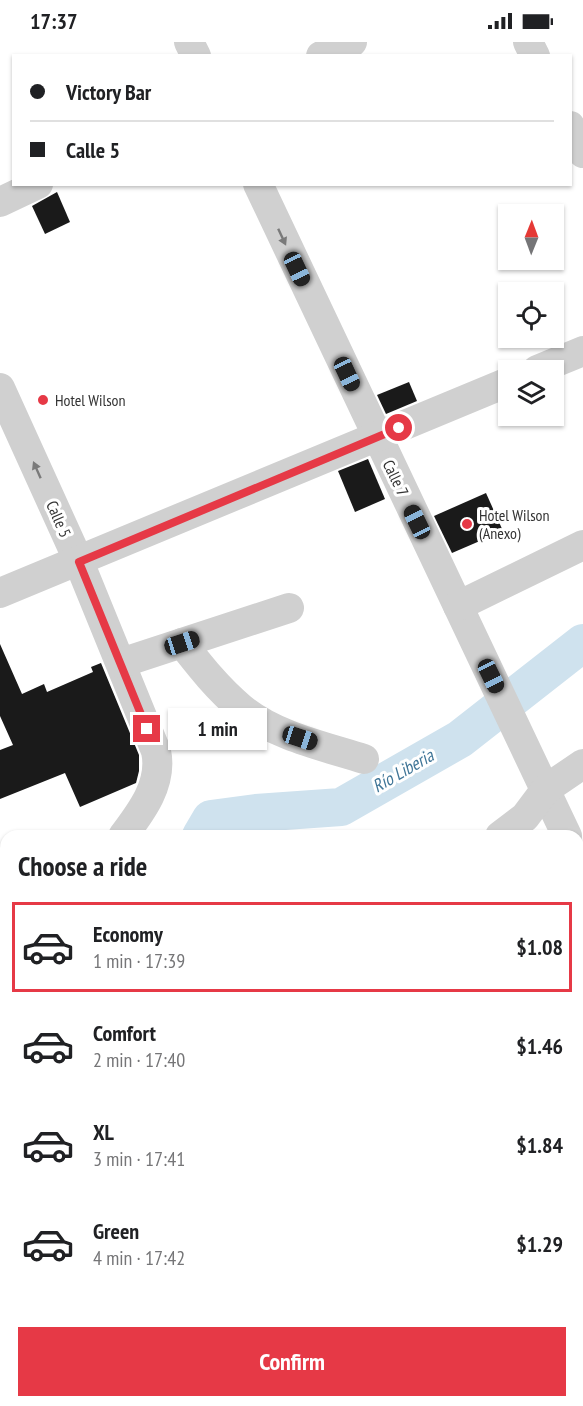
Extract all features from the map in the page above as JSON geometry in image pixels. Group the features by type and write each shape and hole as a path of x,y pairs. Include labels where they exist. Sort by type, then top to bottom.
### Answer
{"street":[{"path":"325,54 352,42"},
{"path":"0,202 34,186"},
{"name":"Calle 7","path":"259,186 564,830"},
{"path":"561,360 583,351"},
{"path":"0,593 498,386"},
{"name":"Calle 5","path":"0,388 79,562 156,751 159,766 156,780 144,807 127,830"},
{"path":"458,606 583,545"},
{"path":"121,663 289,608"},
{"path":"182,643 207,675 242,709 279,731 364,759"},
{"path":"508,830 525,817 546,789 583,764"}],"building":[{"path":"57,192 70,222 45,234 32,206"},
{"path":"409,382 417,401 386,414 377,395"},
{"path":"368,459 385,499 355,512 338,471"},
{"name":"Hotel Wilson (Anexo)","path":"486,493 503,531 452,553 434,516"},
{"path":"0,644 22,694 44,684 47,692 93,672 91,667 101,663 139,755 136,783 80,807 65,773 0,799 0,750 13,745 0,716"}],"waterway":[{"name":"Río Liberia","path":"205,830 211,819 256,813 341,807 460,739 583,643"}],"place":[{"name":"Hotel Wilson","path":"43,400"},
{"name":"Hotel Wilson (Anexo)","path":"467,524"}],"route":[{"path":"147,729 79,562 399,428"}]}
